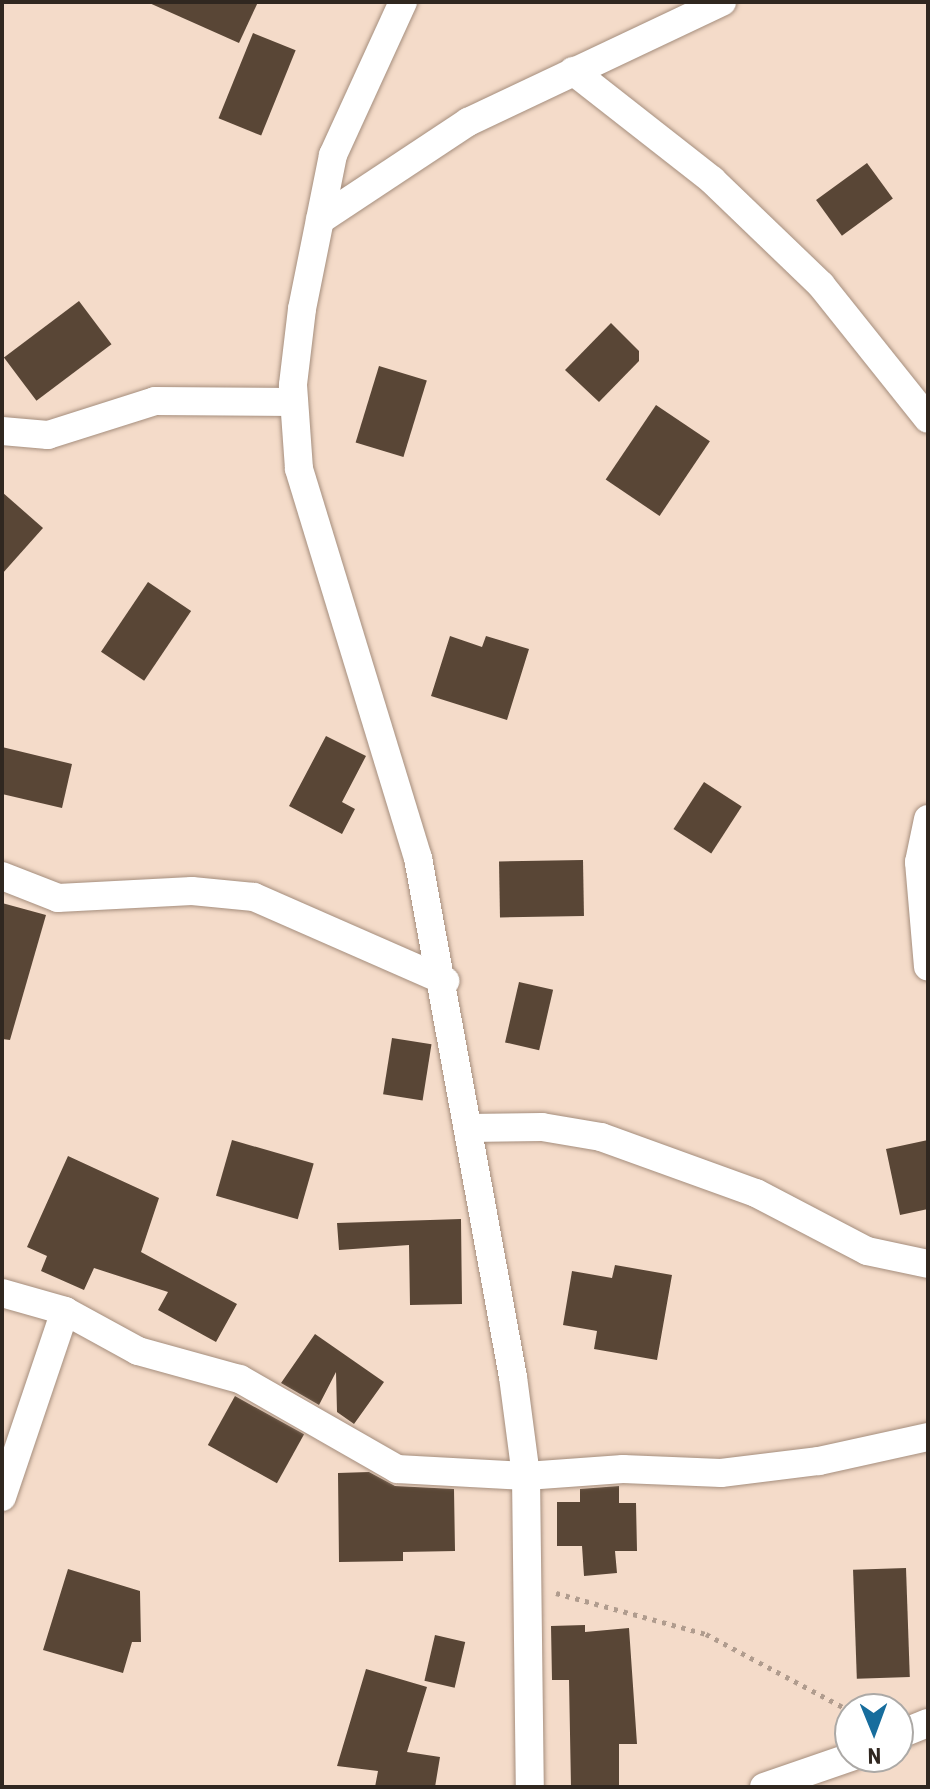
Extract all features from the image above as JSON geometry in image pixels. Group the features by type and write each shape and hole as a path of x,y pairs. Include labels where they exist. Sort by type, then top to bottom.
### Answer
{"street":[{"path":"403,2 333,155 302,309 294,402 299,469 418,858 445,981 526,1476 530,1787"},
{"path":"320,220 468,122 722,2"},
{"path":"573,71 712,180 821,285 928,419"},
{"path":"2,431 48,435 155,401 294,402"},
{"path":"928,819 919,862 928,967"},
{"path":"2,876 58,898 192,891 254,897 445,981"},
{"path":"468,1128 542,1127 601,1137 756,1193 867,1251 928,1264"},
{"path":"2,1293 65,1311 138,1351 240,1379 397,1469 526,1476 623,1469 721,1473 819,1461 928,1437"},
{"path":"2,1497 65,1311"},
{"path":"764,1787 834,1763"}],"path":[{"path":"528,1587 633,1610 706,1634 834,1702"}],"building":[{"path":"147,2 258,2 239,43"},
{"path":"253,33 296,50 261,136 219,118"},
{"path":"867,163 893,199 842,236 816,200"},
{"path":"79,301 111,344 36,401 4,358"},
{"path":"611,323 639,351 639,361 599,402 565,370"},
{"path":"379,366 427,381 403,457 356,443"},
{"path":"656,405 710,441 660,516 606,480"},
{"path":"2,492 43,528 2,574"},
{"path":"148,582 191,611 144,681 101,652"},
{"path":"450,636 482,647 486,636 529,649 507,720 431,696"},
{"path":"326,736 366,756 342,802 355,809 342,834 289,806"},
{"path":"2,747 72,764 62,808 2,794"},
{"path":"704,782 742,807 711,853 674,829"},
{"path":"583,860 584,916 500,917 499,861"},
{"path":"2,903 46,915 10,1040 2,1039"},
{"path":"519,982 553,990 539,1050 505,1042"},
{"path":"392,1038 432,1044 423,1101 383,1094"},
{"path":"232,1140 314,1163 298,1219 216,1196"},
{"path":"928,1140 928,1209 900,1215 886,1149"},
{"path":"68,1156 159,1198 141,1252 237,1304 216,1342 158,1310 168,1292 94,1268 84,1290 41,1271 47,1256 27,1247"},
{"path":"461,1219 462,1304 410,1305 409,1245 339,1250 337,1223"},
{"path":"615,1265 672,1275 657,1360 594,1349 597,1331 563,1325 572,1271 612,1278"},
{"path":"315,1334 384,1382 354,1424 337,1412 336,1372 319,1405 281,1383"},
{"path":"235,1396 304,1434 277,1483 208,1445"},
{"path":"369,1472 395,1486 454,1489 455,1551 403,1552 403,1561 339,1562 338,1473"},
{"path":"619,1486 619,1503 636,1503 637,1551 615,1551 617,1573 584,1576 582,1546 557,1546 557,1502 580,1502 580,1489"},
{"path":"906,1568 910,1677 857,1679 853,1570"},
{"path":"68,1569 140,1591 141,1642 132,1642 123,1673 43,1650"},
{"path":"585,1625 585,1632 629,1628 637,1744 619,1744 619,1787 571,1787 569,1680 552,1680 551,1626"},
{"path":"435,1635 465,1642 455,1688 424,1681"},
{"path":"366,1669 427,1687 407,1752 440,1757 435,1787 375,1787 378,1771 337,1766"}]}
